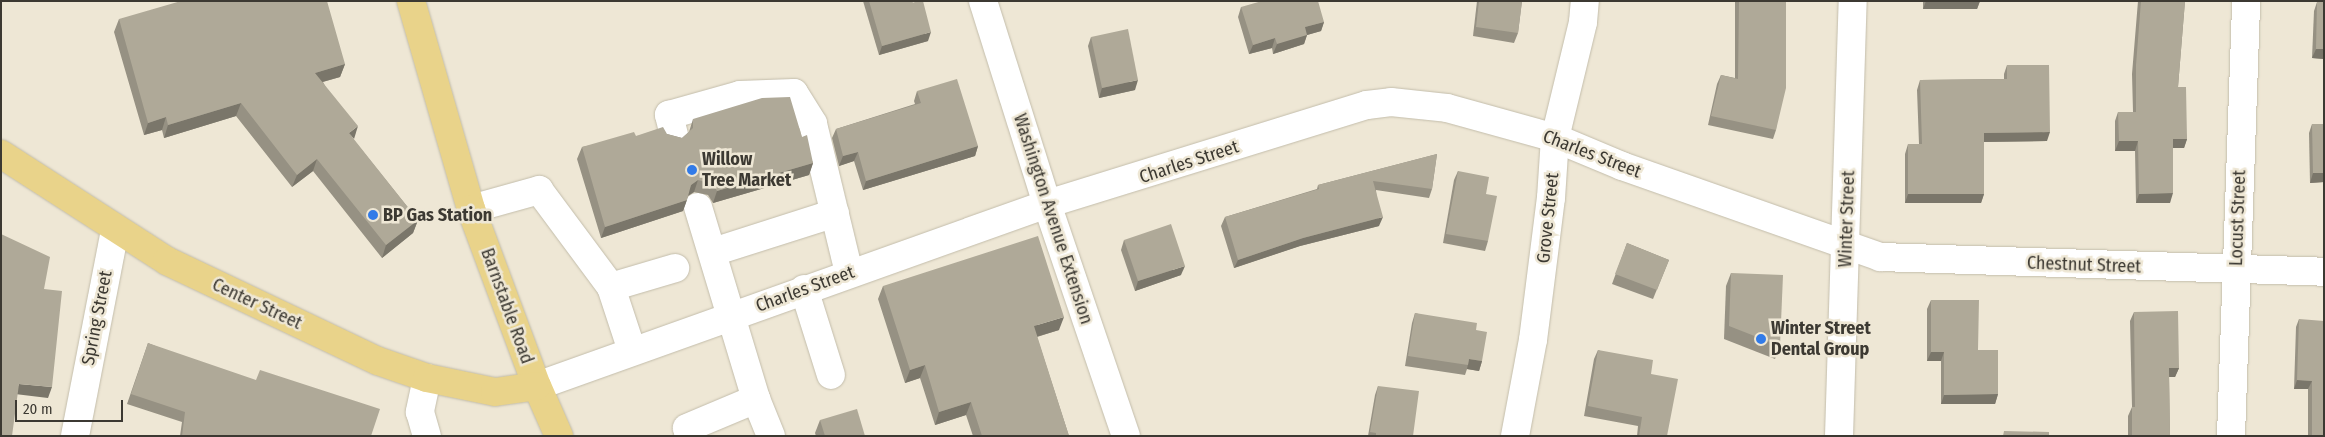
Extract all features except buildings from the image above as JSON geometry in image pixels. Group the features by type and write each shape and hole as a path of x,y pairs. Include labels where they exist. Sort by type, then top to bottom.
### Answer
{"main road":[{"name":"Barnstable Road","path":"411,1 471,208 537,386 559,436"},
{"name":"Center Street","path":"1,154 115,230 175,266 378,361 427,378 495,392 537,386"}],"street":[{"name":"Washington Avenue Extension","path":"983,1 1047,204 1126,436"},
{"name":"Grove Street","path":"1515,436 1533,340 1555,138 1583,22 1585,1"},
{"name":"Winter Street","path":"1839,436 1853,1"},
{"name":"Locust Street","path":"2231,436 2246,1"},
{"path":"674,135 668,115 740,95 794,93 814,124 849,273"},
{"name":"Charles Street","path":"537,386 804,289 1047,204 1367,105 1391,102 1447,108 1555,138 1622,166 1846,247"},
{"path":"471,208 539,190 611,287 632,351"},
{"path":"698,207 733,315 756,399 771,436"},
{"path":"713,252 835,213"},
{"name":"Spring Street","path":"75,436 115,230"},
{"name":"Chestnut Street","path":"1846,247 1880,257 1947,261 2324,272"},
{"path":"611,287 675,268"},
{"path":"804,289 831,375"},
{"path":"427,378 420,412 428,436"},
{"path":"689,436 687,428 756,399"}],"place":[{"name":"Willow Tree Market","path":"692,170"},
{"name":"BP Gas Station","path":"373,215"},
{"name":"Winter Street Dental Group","path":"1761,339"}]}
